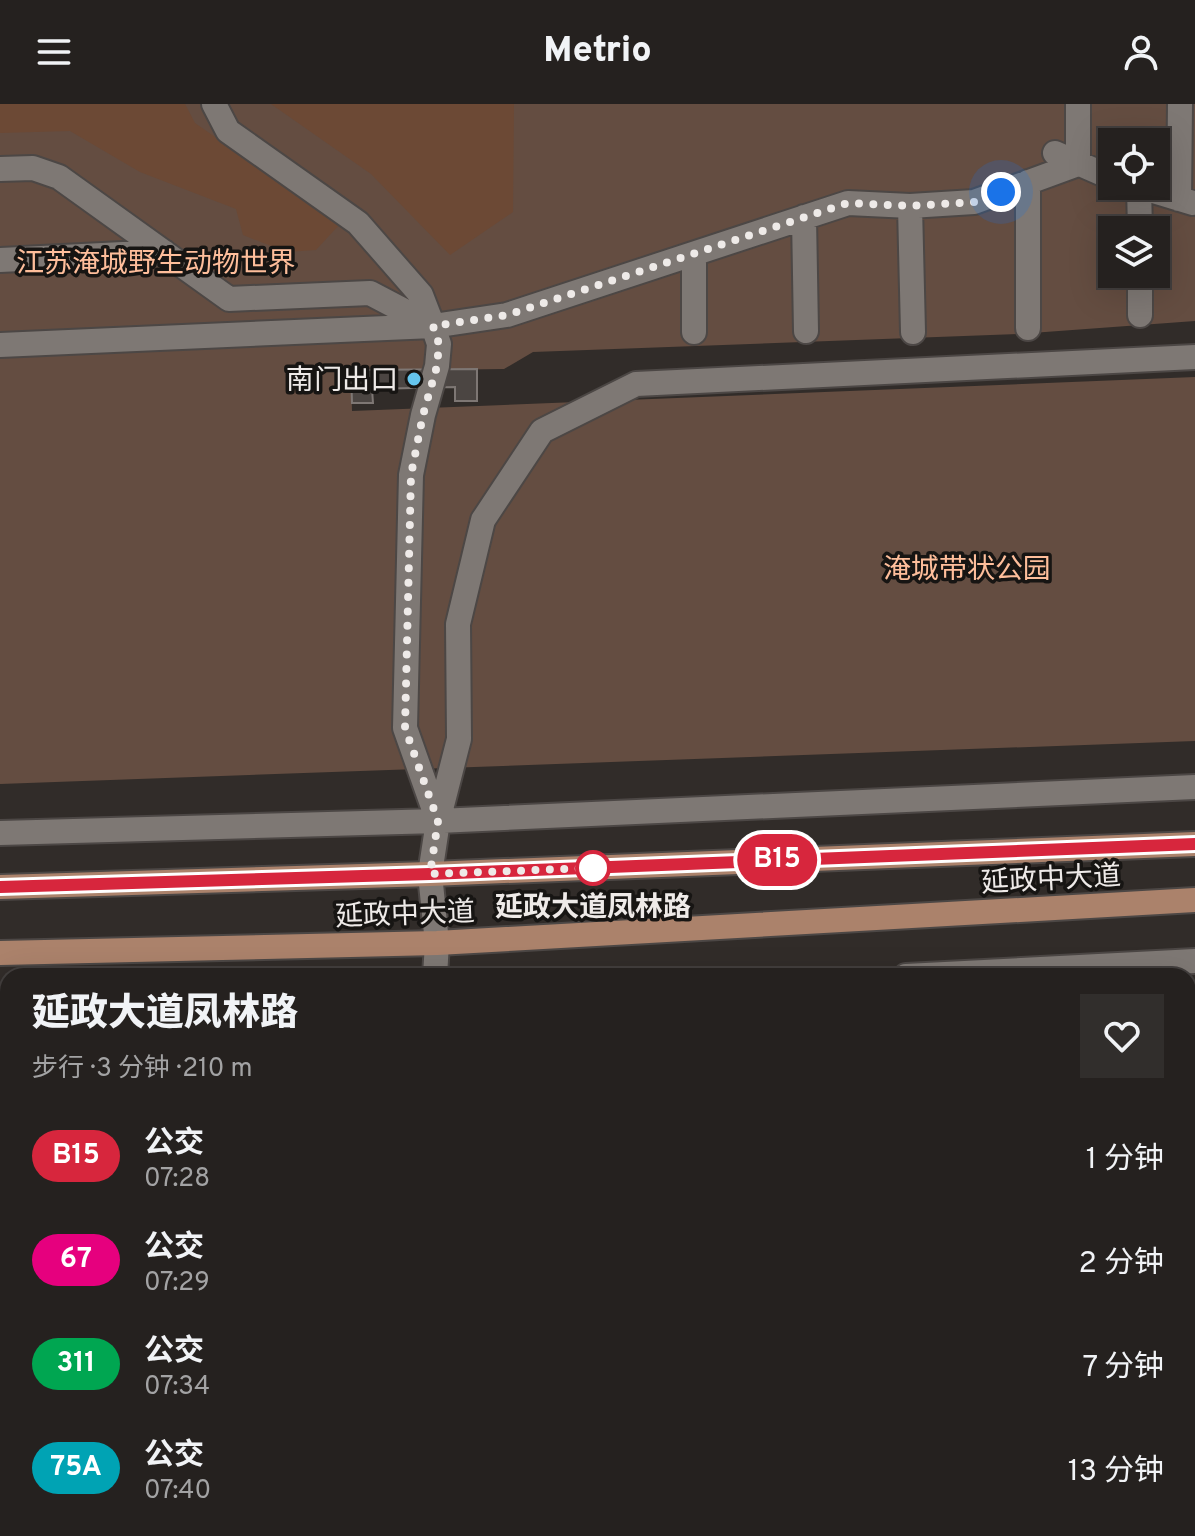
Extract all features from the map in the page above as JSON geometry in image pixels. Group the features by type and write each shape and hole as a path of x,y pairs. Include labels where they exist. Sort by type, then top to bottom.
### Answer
{"main road":[{"name":"延政中大道","path":"0,887 430,874 1195,844"},
{"name":"延政中大道","path":"0,953 437,943 1195,900"}],"street":[{"path":"214,104 228,131 358,223 421,295 439,344 437,366 411,475 405,728 438,821"},
{"path":"1078,104 1078,164"},
{"path":"1180,104 1187,201"},
{"path":"1055,153 1098,172"},
{"path":"0,345 433,326 507,315 848,203 910,206 974,202 1078,164"},
{"path":"0,169 33,168 59,177 229,299 370,293 433,326"},
{"path":"1028,182 1028,328"},
{"path":"910,206 913,332"},
{"path":"804,217 806,331"},
{"path":"0,260 164,252"},
{"path":"694,254 694,332"},
{"path":"1140,288 1140,315"},
{"path":"435,968 437,943 430,874 438,821 459,739 458,624 483,520 542,431 636,384 1195,357"},
{"path":"0,833 438,821 1195,787"},
{"path":"1060,968 1195,961"}],"green space":[{"path":"0,104 1195,104 1195,321 1018,334 533,352 504,369 351,371 352,411 1195,377 1195,741 0,784"}],"shaded area":[{"path":"0,104 185,104 195,123 340,224 316,250 286,252 243,235 236,209 140,172 70,131 0,133"},
{"path":"271,104 514,104 513,212 450,255 371,174"}],"building":[{"name":"南门出口","path":"477,369 477,401 455,401 455,387 372,389 373,403 352,403 351,370"}],"bus line":[{"name":"B15","path":"0,887 430,874 1195,844"}],"place":[{"name":"南门出口","path":"414,379"},
{"name":"延政大道凤林路","path":"593,868"}],"route":[{"path":"593,868 430,874 438,821 405,728 411,475 437,366 439,344 433,326 507,315 848,203 910,206 974,202 1001,192"}],"park label":[{"name":"江苏淹城野生动物世界","path":"156,262"},
{"name":"淹城带状公园","path":"967,568"}]}
